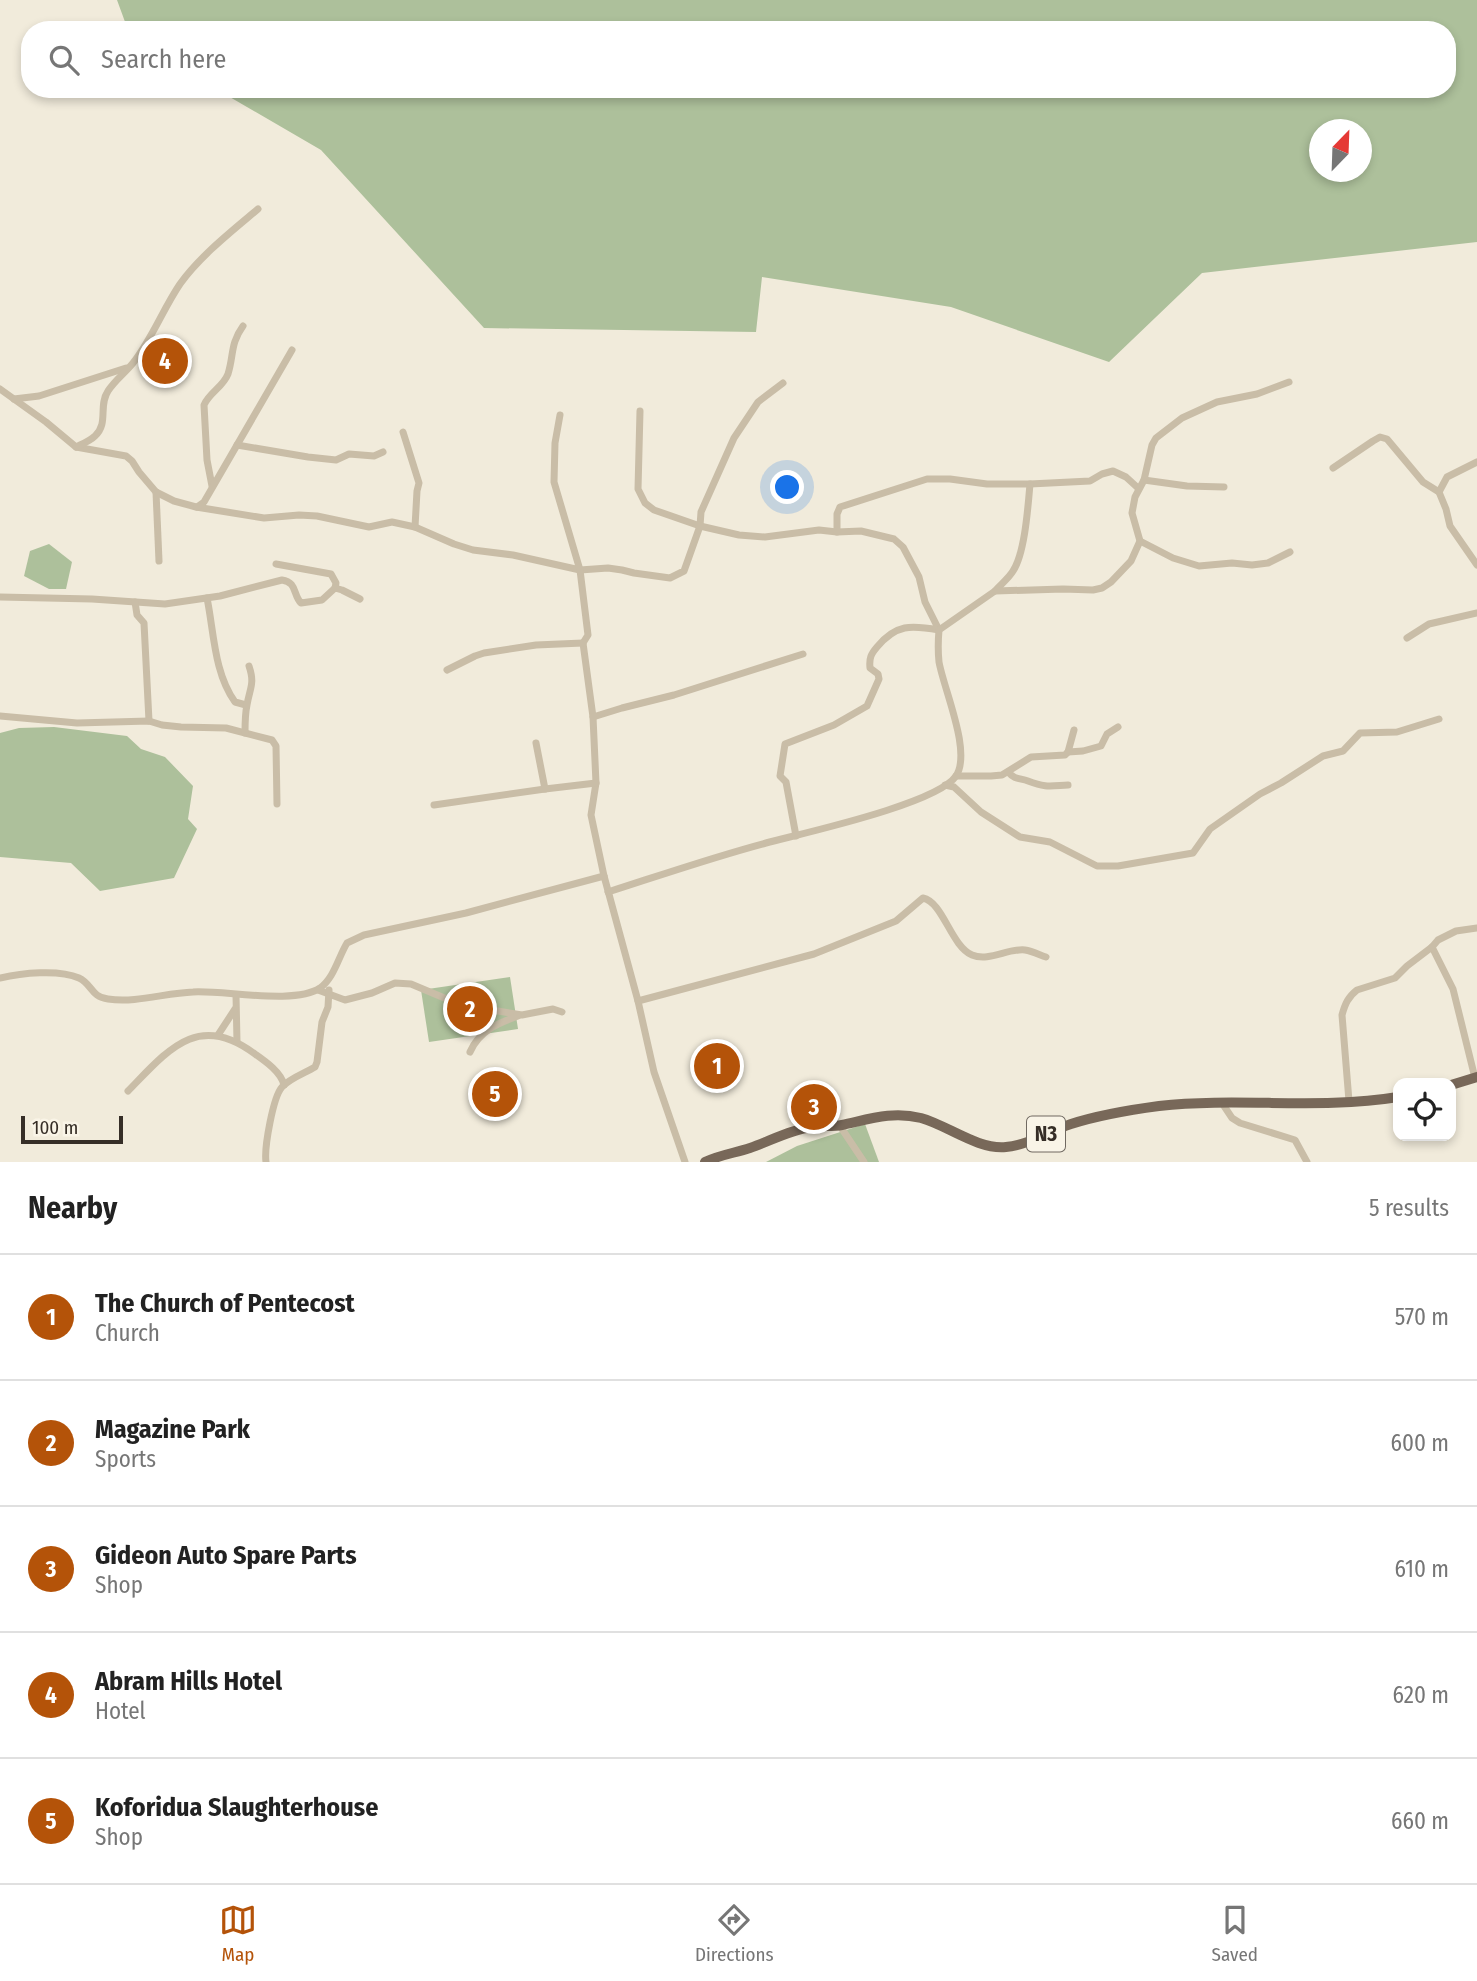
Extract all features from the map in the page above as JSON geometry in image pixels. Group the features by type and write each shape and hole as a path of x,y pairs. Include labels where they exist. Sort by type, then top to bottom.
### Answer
{"main road":[{"path":"1456,1084 1476,1078"},
{"name":"N3","path":"705,1162 810,1127 840,1126 889,1114 922,1118 979,1143 1004,1148 1031,1141 1069,1124 1116,1112 1162,1106 1222,1103 1318,1104 1393,1097"}],"street":[{"path":"76,447 94,438 99,431 104,422 102,411 105,395 150,337 181,284 219,242 258,209"},
{"path":"212,487 207,460 205,402 227,376 236,336 243,326"},
{"path":"196,507 204,502 292,350"},
{"path":"13,399 39,396 130,366"},
{"path":"995,591 1093,590 1111,582 1130,561 1139,541 1132,513 1156,438 1174,423 1217,402 1257,394 1289,382"},
{"path":"0,389 76,447 126,456 156,492 174,501 264,519 317,516 369,527 393,522 415,527 473,550 513,555 580,570 615,569 670,578 684,571 700,526 701,512 734,438 758,402 783,383"},
{"path":"640,411 638,489 645,503 653,510 700,526 739,535 765,537 819,530 861,531 886,536 900,544 919,577 925,602 939,630 939,661 961,750 956,776"},
{"path":"560,415 555,443 554,482 580,570 588,635 583,643 593,717 596,783 591,815 654,1072 685,1162"},
{"path":"403,432 419,483 415,527"},
{"path":"1333,468 1380,437 1387,439 1423,482 1439,492 1450,526 1477,565"},
{"path":"237,445 337,460 349,454 374,456 383,452"},
{"path":"1439,492 1447,477 1477,461"},
{"path":"836,532 840,507 926,479 986,484 1030,484 1090,481 1113,471 1126,477 1138,488"},
{"path":"1144,480 1187,486 1224,487"},
{"path":"796,836 786,782 780,776 785,744 834,725 867,706 879,679 878,674 870,668 871,653 883,639 904,628 918,626 939,630 995,591 1012,573 1022,544 1030,484"},
{"path":"156,492 159,561"},
{"path":"204,502 210,509"},
{"path":"1139,541 1173,558 1199,566 1268,563 1290,552"},
{"path":"0,597 166,604 220,596 282,580 289,581 294,586 301,604 322,600 335,588 336,583 331,574 276,564"},
{"path":"335,588 360,599"},
{"path":"207,598 227,691 235,702 246,705"},
{"path":"135,603 137,615 144,623 149,721"},
{"path":"1407,638 1429,624 1477,613"},
{"path":"447,670 484,653 536,645 583,643"},
{"path":"593,717 674,695 803,654"},
{"path":"245,733 246,705 253,687 249,666"},
{"path":"0,716 77,723 149,721 181,727 226,728 272,740 275,742 276,804"},
{"path":"945,785 954,788 981,812 1020,836 1051,842 1097,866 1118,866 1193,853 1210,829 1260,794 1323,756 1343,751 1360,733 1397,732 1438,719"},
{"path":"608,892 767,842 885,810 923,797 956,776 991,776 1008,772 1031,757 1059,757 1068,752 1101,746 1108,734 1118,727"},
{"path":"1068,752 1074,730"},
{"path":"536,743 545,789"},
{"path":"1008,772 1016,779 1038,786 1068,785"},
{"path":"434,805 596,783"},
{"path":"266,1162 265,1151 277,1094 284,1085 315,1067 322,1022 328,1007 330,979 347,943 364,935 466,913 604,876"},
{"path":"638,1001 814,954 895,921 923,898 931,901 958,941 972,955 982,957 1024,950 1046,957"},
{"path":"1349,1101 1342,1015 1346,1002 1357,990 1395,978 1438,940 1456,931 1477,928"},
{"path":"1432,947 1452,989 1476,1078"},
{"path":"0,978 40,973 70,975 80,979 93,993 110,999 153,998 193,992 290,996 318,990 345,1000 395,983 411,984 461,1005 522,1015"},
{"path":"318,990 330,979"},
{"path":"236,995 237,1042"},
{"path":"218,1035 236,1009"},
{"path":"470,1052 475,1041 497,1023 553,1009 562,1012"},
{"path":"128,1091 171,1049 197,1035 218,1035 237,1042 276,1072 284,1085"},
{"path":"1222,1103 1240,1124 1295,1140 1307,1162"},
{"path":"840,1126 864,1162"}],"green space":[{"path":"117,0 1477,0 1477,242 1202,273 1109,362 951,307 762,277 756,332 484,328 321,150 231,98 1456,98 1456,21 125,21"},
{"path":"49,544 72,562 66,589 49,589 24,576 30,551"},
{"path":"54,727 127,736 141,749 165,757 193,786 188,819 197,829 174,878 100,891 71,863 0,857 0,733 19,728"},
{"path":"510,977 518,1029 429,1042 421,990"},
{"path":"865,1124 879,1162 766,1162 797,1146"}],"place":[{"name":"Abram Hills Hotel","path":"165,361"},
{"name":"Magazine Park","path":"470,1009"},
{"name":"The Church of Pentecost","path":"717,1066"},
{"name":"Koforidua Slaughterhouse","path":"495,1094"},
{"name":"Gideon Auto Spare Parts","path":"814,1107"}]}
